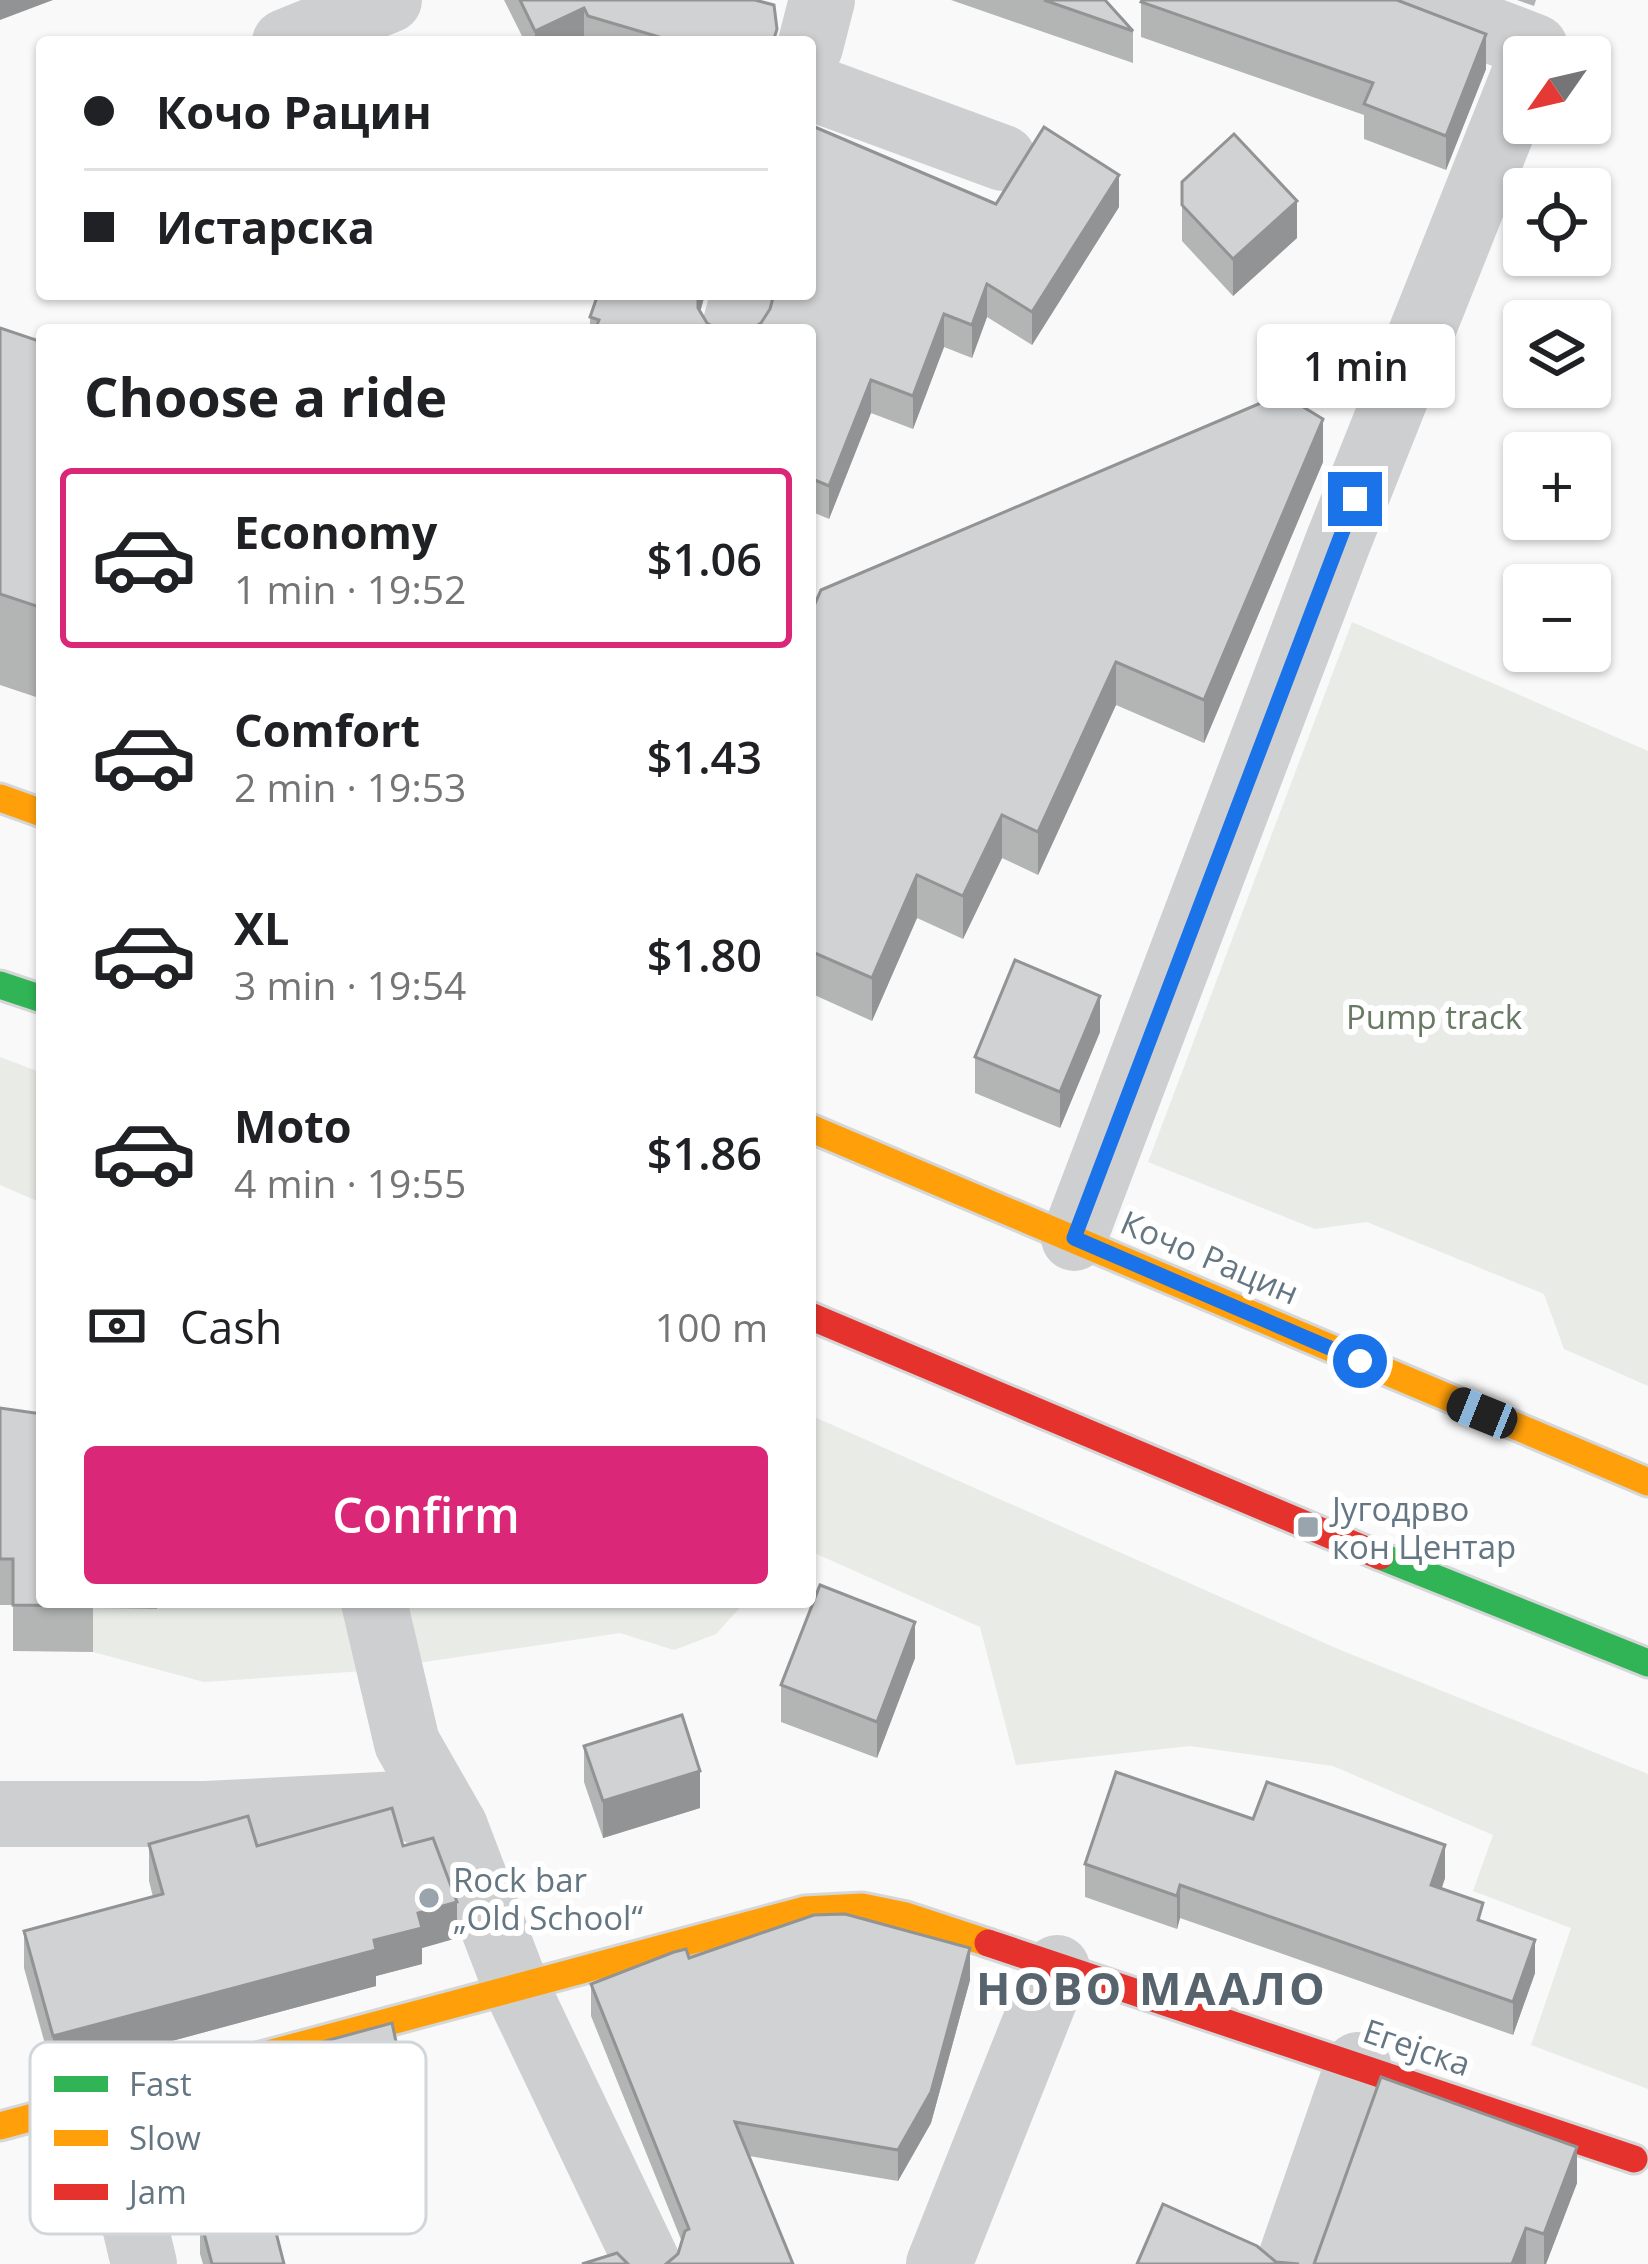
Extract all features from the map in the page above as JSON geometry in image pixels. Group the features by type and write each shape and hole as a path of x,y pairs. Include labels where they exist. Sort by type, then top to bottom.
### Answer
{"street":[{"path":"300,36 389,0"},
{"path":"813,36 823,0"},
{"path":"1411,0 1511,36"},
{"path":"816,89 1003,158"},
{"path":"1074,1238 1338,542 1503,128"},
{"path":"0,799 36,811"},
{"path":"0,985 36,997"},
{"name":"Кочо Рацин","path":"816,1130 1648,1482"},
{"path":"816,1319 1308,1527 1648,1664"},
{"path":"375,1608 407,1743 455,1827 516,1987 648,2264"},
{"path":"0,1814 206,1814 400,1804 455,1827"},
{"name":"Егејска","path":"315,2042 805,1910 862,1907 906,1916 1634,2159"},
{"path":"939,2264 1057,1968"},
{"path":"1289,2264 1358,2065"},
{"name":"Егејска","path":"0,2126 30,2118"},
{"path":"137,2234 144,2264"}],"green space":[{"name":"Pump track","path":"1352,622 1648,751 1648,1386 1564,1349 1544,1294 1367,1222 1315,1229 1148,1162"},
{"path":"0,1057 36,1071 36,1200 0,1185"},
{"path":"816,1418 1338,1649 1648,1774 1648,2089 1531,2045 1571,1928 1473,1891 1493,1835 1333,1766 1190,1746 1016,1765 980,1627 816,1554"},
{"path":"93,1608 740,1608 716,1634 674,1650 620,1633 364,1671 204,1682 93,1652"}],"building":[{"path":"520,0 755,0 774,5 777,29 775,36 656,36 588,16 584,8 535,31"},
{"path":"1044,0 1105,0 1133,31"},
{"path":"1142,0 1397,0 1486,34 1446,136 1364,104 1373,83"},
{"path":"1044,127 1119,175 1032,312 987,284 972,325 944,314 913,396 871,380 829,486 816,481 816,324 759,324 772,300 816,300 816,128 996,204"},
{"path":"1234,134 1297,201 1233,259 1182,205 1182,182"},
{"path":"596,300 698,300 709,324 597,324 599,320 590,317"},
{"path":"0,328 36,340 36,606 0,594"},
{"path":"1282,394 1323,419 1204,700 1116,662 1038,832 1002,815 963,896 917,875 872,978 816,954 816,601 821,590"},
{"path":"1015,960 1100,996 1060,1092 975,1057"},
{"path":"0,1408 36,1413 36,1605 13,1605 13,1559 0,1559"},
{"path":"820,1585 915,1622 877,1722 781,1685 811,1608 816,1608"},
{"path":"682,1715 700,1771 603,1801 584,1746"},
{"path":"1116,1772 1253,1819 1267,1782 1445,1845 1431,1885 1483,1903 1478,1920 1535,1940 1513,2002 1180,1885 1177,1896 1085,1864"},
{"path":"392,1808 403,1846 433,1838 457,1902 418,1913 422,1928 374,1940 376,1950 53,2036 24,1931 163,1894 149,1844 248,1816 257,1846"},
{"path":"845,1914 970,1948 931,2092 898,2150 735,2122 793,2264 666,2264 678,2254 689,2229 591,1984 674,1952 686,1949 689,1958 814,1915"},
{"path":"392,2023 396,2042 322,2042"},
{"path":"1381,2077 1577,2147 1544,2234 1526,2228 1512,2264 1314,2264"},
{"path":"1163,2204 1257,2246 1276,2262 1299,2264 1137,2264"},
{"path":"204,2234 276,2234 284,2264 212,2264"},
{"path":"617,2253 628,2264 582,2264"}],"traffic: fast":[{"path":"0,985 36,997"},
{"path":"1380,1556 1648,1663"}],"traffic: slow":[{"path":"0,798 36,811"},
{"path":"816,1131 1648,1482"},
{"path":"313,2042 805,1910 862,1907 988,1943"},
{"path":"0,2126 30,2118"}],"traffic: jam":[{"path":"816,1319 1380,1556"},
{"path":"988,1943 1634,2159"}],"place":[{"name":"Југодрво кон Центар","path":"1308,1527"},
{"name":"Rock bar „Old School“","path":"429,1898"}],"district":[{"name":"НОВО МААЛО","path":"1152,1987"}],"route":[{"path":"1355,499 1074,1238 1360,1361"}]}
